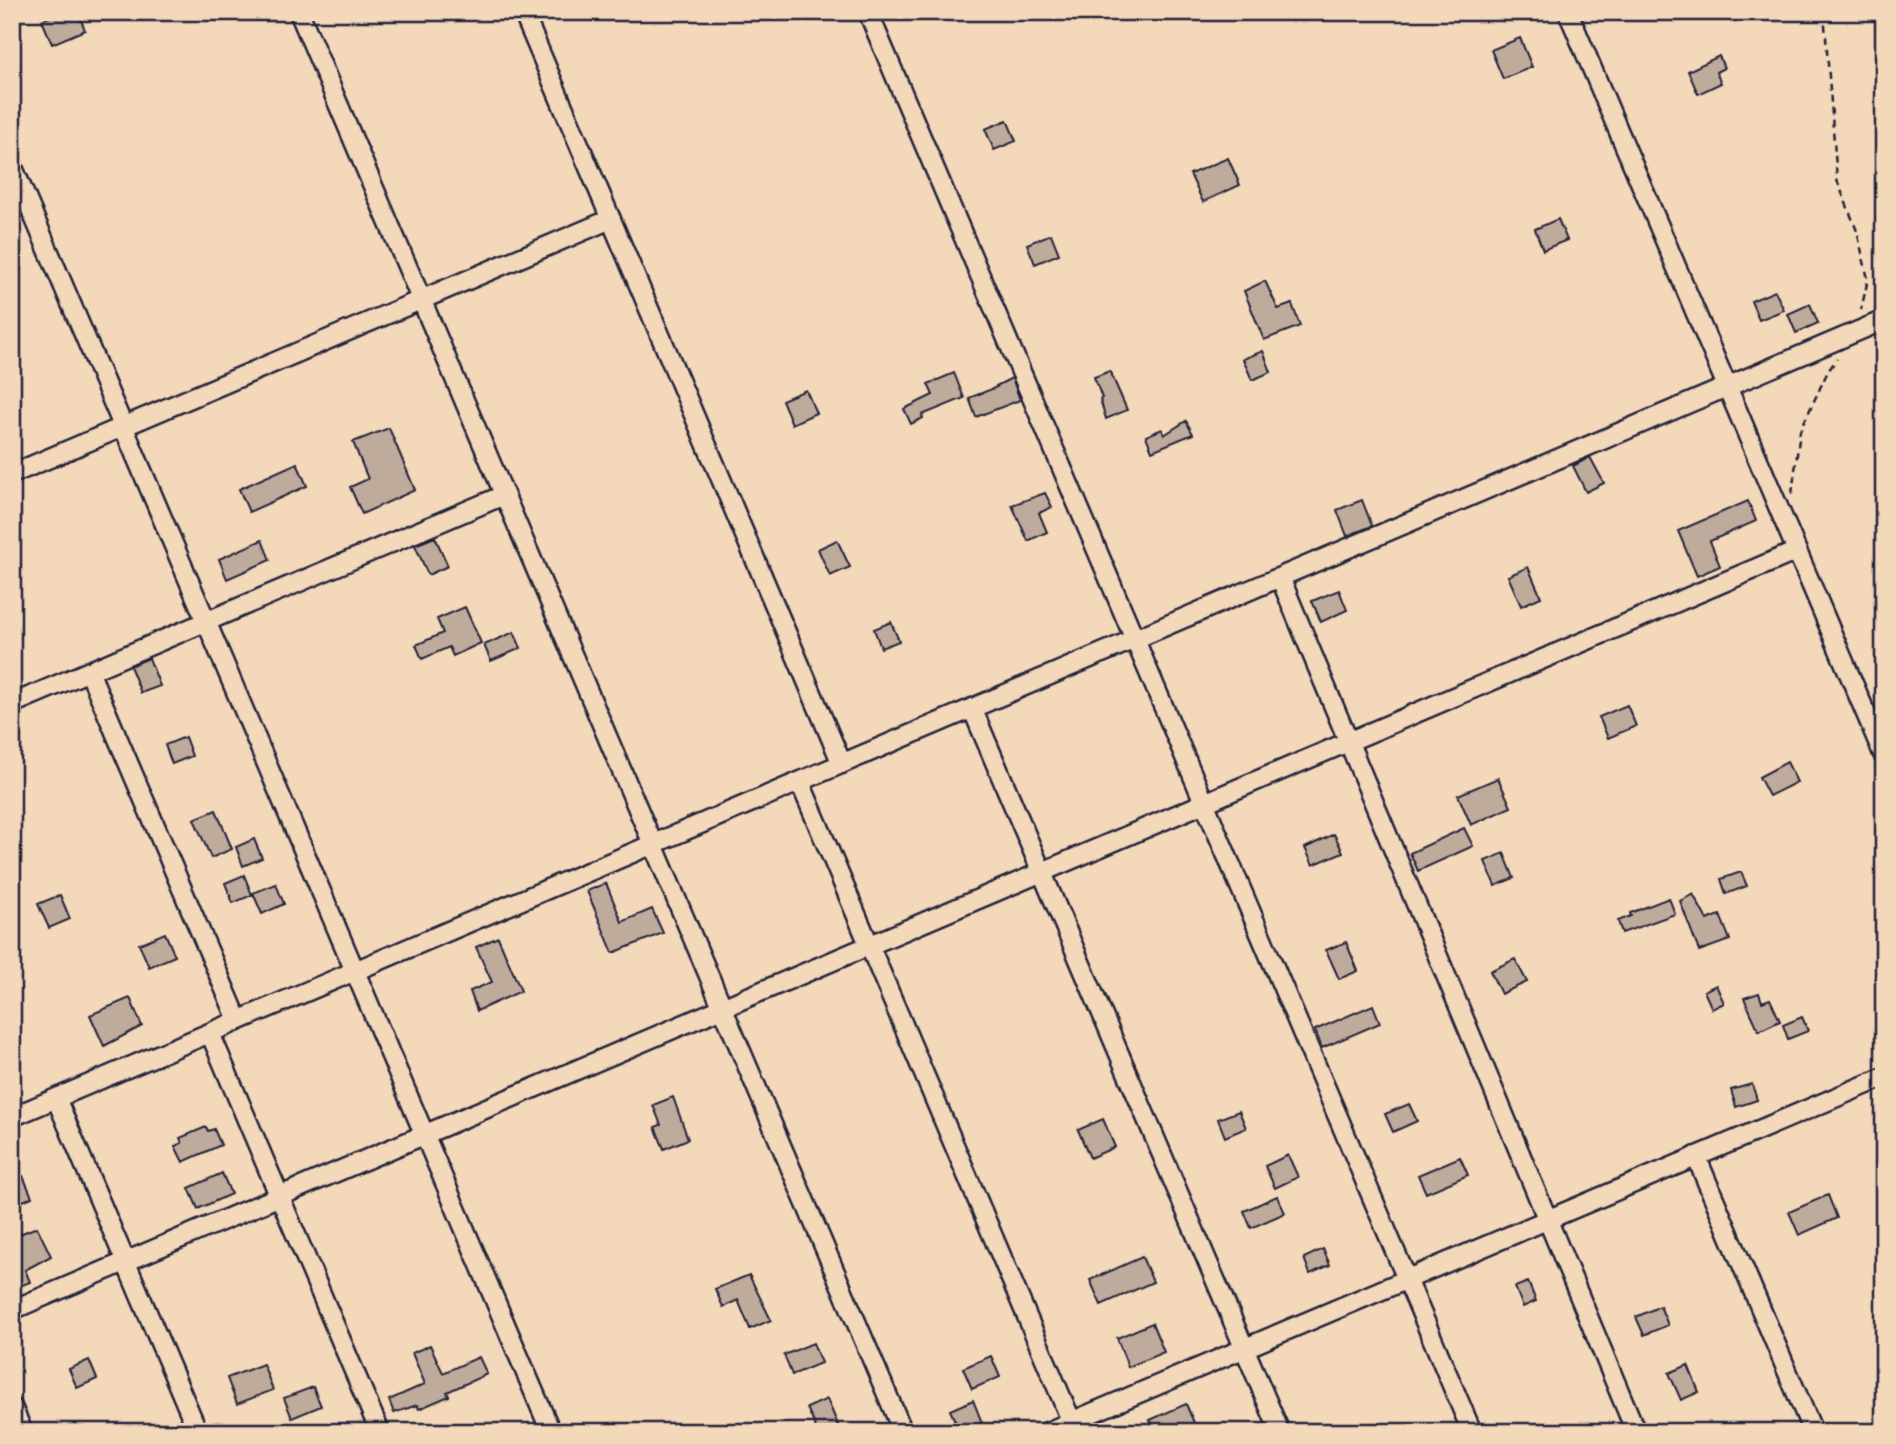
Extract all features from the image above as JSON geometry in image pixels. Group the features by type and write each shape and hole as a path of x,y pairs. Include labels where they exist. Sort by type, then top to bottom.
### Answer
{"street":[{"path":"299,12 903,1432"},
{"path":"523,12 842,764"},
{"path":"869,12 1472,1432"},
{"path":"1568,12 1884,756"},
{"path":"12,165 551,1432"},
{"path":"12,474 611,219"},
{"path":"12,1116 1884,320"},
{"path":"12,704 504,495"},
{"path":"12,1310 1797,551"},
{"path":"1280,578 1636,1432"},
{"path":"89,671 238,1020"},
{"path":"972,708 1280,1432"},
{"path":"800,782 1074,1427"},
{"path":"210,1033 380,1432"},
{"path":"1047,1432 1074,1427 1244,1348 1884,1077"},
{"path":"56,1098 198,1432"},
{"path":"1696,1156 1813,1432"},
{"path":"12,1407 23,1432"}],"path":[{"path":"1787,529 1800,431 1828,371 1856,332 1868,279 1857,231 1837,180 1824,12"}],"building":[{"path":"60,12 79,15 85,30 52,44 42,20"},
{"path":"1520,38 1532,67 1503,79 1491,50"},
{"path":"1719,56 1724,68 1716,72 1721,83 1698,94 1688,71"},
{"path":"1007,120 1016,141 994,150 985,129"},
{"path":"1228,158 1240,185 1203,202 1190,174"},
{"path":"1558,219 1567,240 1543,250 1535,229"},
{"path":"1051,234 1059,254 1035,264 1027,244"},
{"path":"1265,281 1278,309 1292,304 1300,326 1264,340 1244,291"},
{"path":"1775,291 1784,310 1759,320 1751,301"},
{"path":"1810,304 1818,323 1796,333 1788,314"},
{"path":"1263,351 1271,372 1252,380 1243,359"},
{"path":"1110,371 1127,410 1106,419 1094,377"},
{"path":"954,373 964,398 922,415 923,418 911,424 904,409 933,395 928,384"},
{"path":"1012,378 1020,400 976,417 969,398"},
{"path":"806,390 816,413 792,424 782,400"},
{"path":"1186,421 1193,434 1152,451 1146,436 1162,429 1164,435"},
{"path":"389,428 415,490 362,514 350,487 368,479 353,442"},
{"path":"1590,457 1604,483 1586,492 1573,466"},
{"path":"297,463 307,486 249,512 239,489"},
{"path":"1045,493 1052,507 1039,513 1047,532 1028,541 1012,505"},
{"path":"1362,500 1372,526 1347,536 1337,510"},
{"path":"1748,501 1756,521 1710,541 1720,566 1697,576 1678,531"},
{"path":"435,537 448,566 428,575 415,545"},
{"path":"262,540 270,560 227,579 219,559"},
{"path":"837,540 850,567 830,576 818,549"},
{"path":"1528,567 1541,597 1521,606 1508,576"},
{"path":"1339,590 1347,610 1321,622 1312,601"},
{"path":"465,607 481,643 453,656 449,647 422,659 416,645 443,633 437,619"},
{"path":"891,622 899,641 881,648 874,629"},
{"path":"514,632 521,648 491,661 484,645"},
{"path":"149,658 160,686 141,693 130,666"},
{"path":"1627,705 1636,726 1608,738 1599,717"},
{"path":"185,737 192,756 172,764 165,745"},
{"path":"1787,762 1797,782 1769,796 1759,777"},
{"path":"1498,778 1511,807 1471,825 1458,795"},
{"path":"216,810 232,849 211,858 194,819"},
{"path":"1464,828 1473,846 1418,871 1410,853"},
{"path":"1334,834 1343,852 1313,865 1305,848"},
{"path":"254,839 262,858 243,866 236,847"},
{"path":"1504,853 1514,878 1495,886 1485,861"},
{"path":"1741,872 1747,886 1726,894 1721,879"},
{"path":"244,875 252,895 233,903 225,883"},
{"path":"606,883 622,922 652,909 663,933 613,953 587,891"},
{"path":"276,884 284,904 262,914 253,893"},
{"path":"1693,894 1707,920 1720,915 1730,940 1699,951 1680,901"},
{"path":"60,895 70,919 49,928 38,904"},
{"path":"1669,898 1675,914 1622,933 1618,921 1631,916 1630,913"},
{"path":"165,933 175,956 149,967 139,944"},
{"path":"498,937 521,991 477,1011 470,991 492,982 476,947"},
{"path":"1346,942 1358,971 1339,979 1326,950"},
{"path":"1515,959 1527,982 1501,994 1490,971"},
{"path":"1716,985 1724,1003 1712,1009 1704,991"},
{"path":"1759,993 1762,1002 1770,999 1780,1021 1759,1031 1744,998"},
{"path":"130,998 142,1026 104,1046 90,1015"},
{"path":"1373,1005 1380,1023 1322,1048 1315,1030"},
{"path":"1802,1017 1808,1031 1788,1039 1783,1025"},
{"path":"1752,1084 1757,1100 1736,1107 1731,1090"},
{"path":"673,1097 688,1139 664,1149 655,1127 661,1125 653,1105"},
{"path":"1409,1104 1417,1121 1393,1132 1385,1114"},
{"path":"1239,1111 1246,1128 1225,1137 1218,1119"},
{"path":"1103,1119 1115,1147 1090,1158 1078,1130"},
{"path":"206,1127 208,1131 214,1129 221,1145 183,1162 175,1146 182,1143 180,1138"},
{"path":"1288,1155 1298,1177 1275,1188 1265,1166"},
{"path":"1460,1157 1468,1175 1426,1193 1418,1175"},
{"path":"222,1173 231,1194 198,1209 189,1188"},
{"path":"23,1176 32,1197 12,1206 12,1181"},
{"path":"1828,1195 1837,1218 1799,1235 1789,1212"},
{"path":"1277,1196 1285,1213 1251,1228 1244,1211"},
{"path":"37,1227 51,1256 25,1270 30,1282 15,1288 12,1281 12,1237"},
{"path":"1323,1249 1330,1265 1310,1274 1304,1258"},
{"path":"1142,1257 1153,1282 1101,1305 1090,1280"},
{"path":"749,1275 771,1320 750,1329 738,1300 723,1307 715,1289"},
{"path":"1528,1282 1536,1301 1523,1307 1515,1287"},
{"path":"1660,1306 1668,1325 1644,1335 1636,1317"},
{"path":"1152,1323 1164,1352 1128,1367 1117,1338"},
{"path":"813,1343 821,1363 792,1375 784,1355"},
{"path":"430,1345 443,1373 479,1357 487,1374 447,1392 449,1396 419,1409 417,1405 394,1413 389,1400 425,1384 412,1353"},
{"path":"991,1356 1000,1377 972,1389 963,1368"},
{"path":"89,1360 97,1379 77,1388 69,1369"},
{"path":"263,1364 273,1390 237,1404 227,1378"},
{"path":"1688,1365 1699,1392 1681,1400 1669,1373"},
{"path":"313,1387 321,1406 292,1418 284,1398"},
{"path":"827,1399 841,1432 818,1432 807,1408"},
{"path":"973,1400 982,1423 960,1432 950,1410"},
{"path":"1186,1404 1198,1432 1155,1432 1150,1420"}]}
